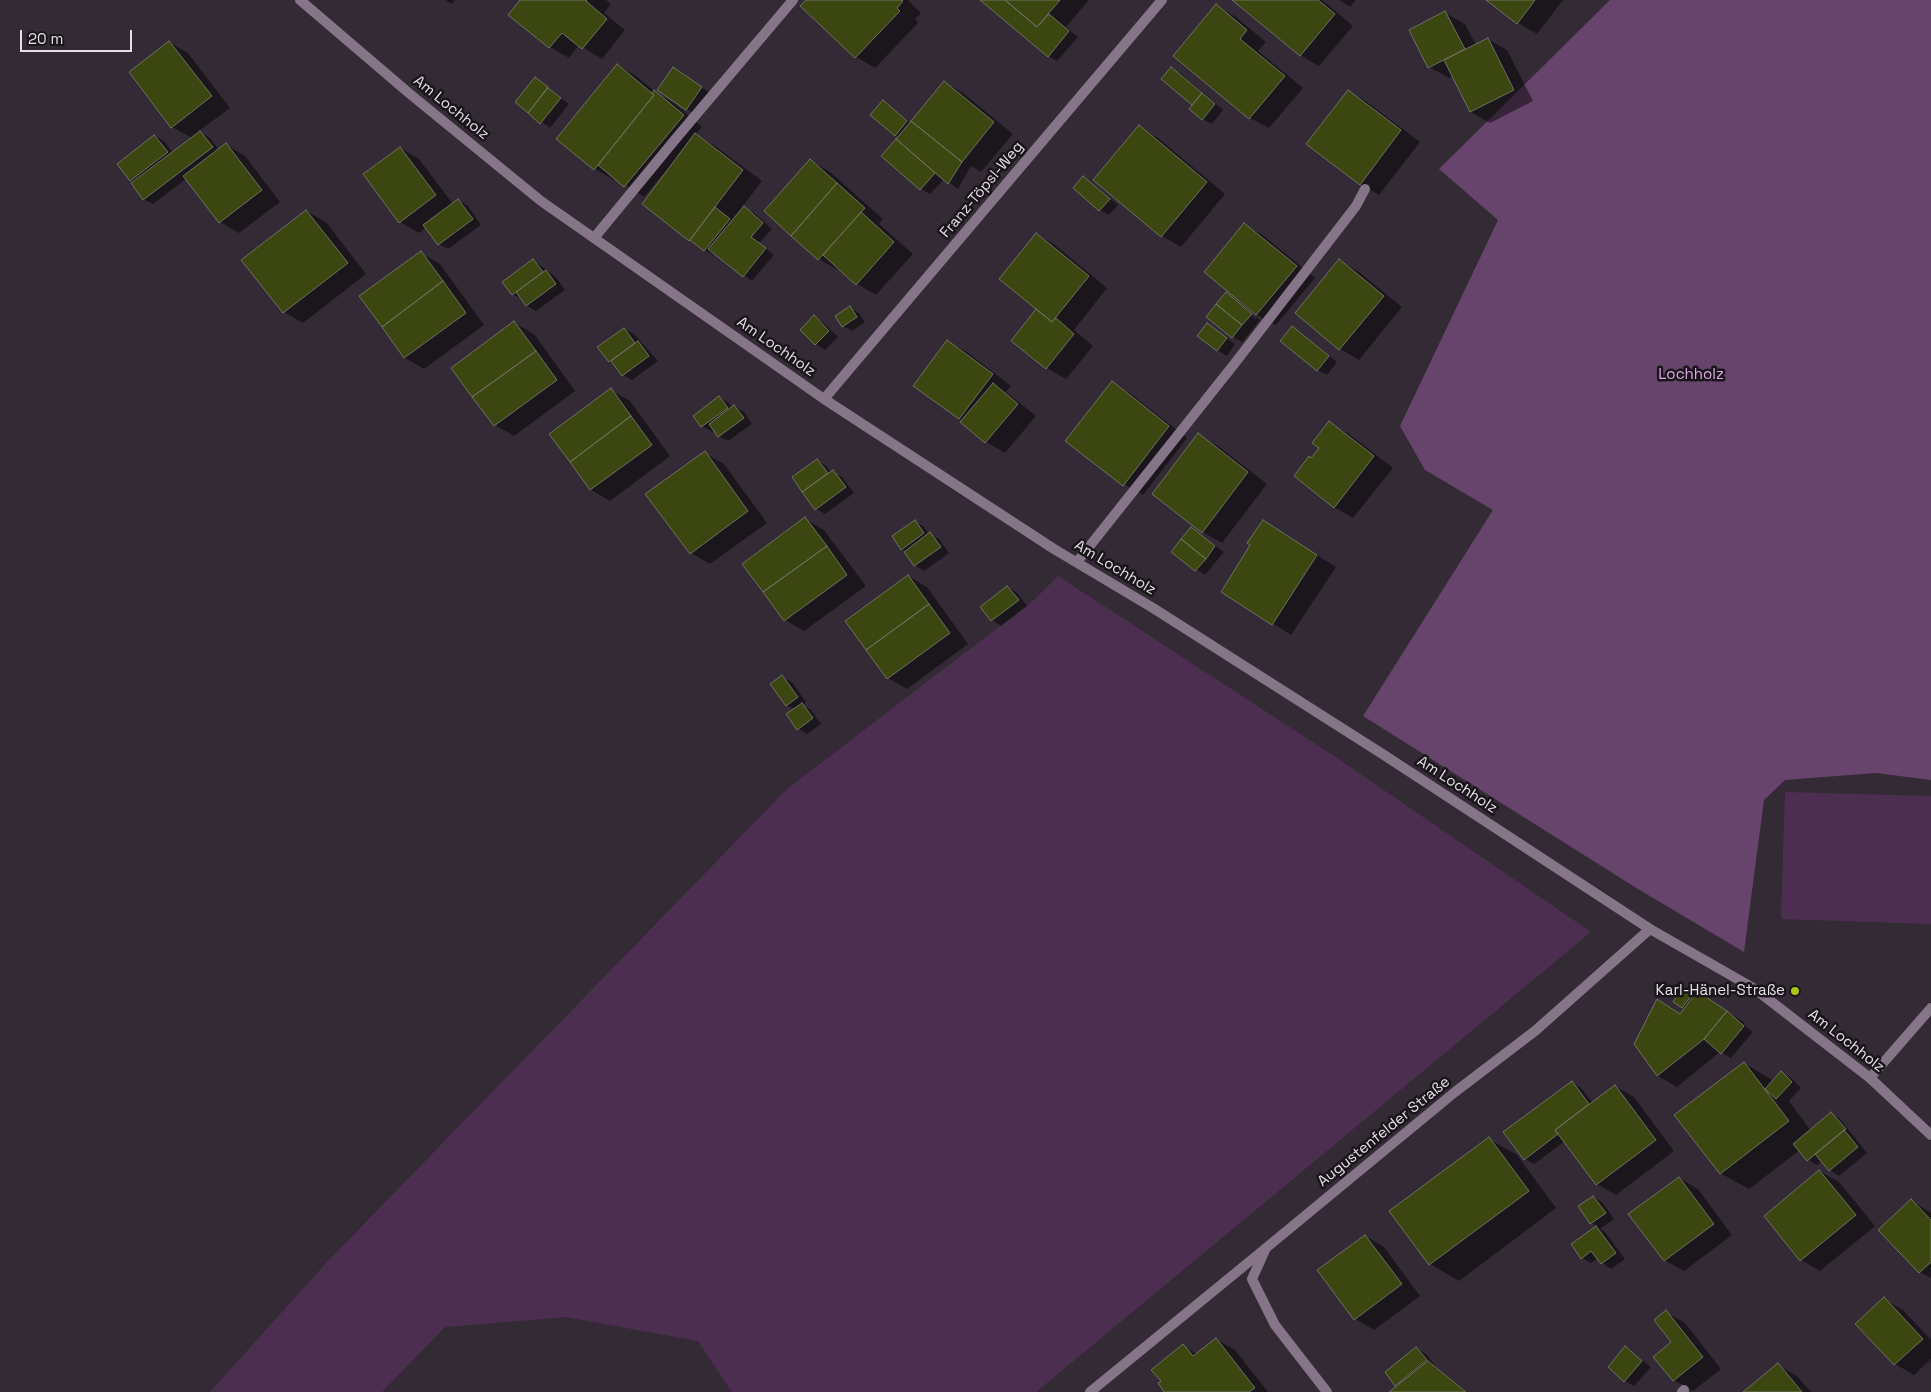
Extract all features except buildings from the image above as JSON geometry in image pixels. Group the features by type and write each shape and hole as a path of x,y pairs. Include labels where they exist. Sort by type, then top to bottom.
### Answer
{"street":[{"name":"Am Lochholz","path":"300,0 410,94 541,201 824,399 1077,562 1153,608 1384,755 1650,929 1755,990 1870,1078 1931,1135"},
{"path":"594,238 793,0"},
{"name":"Franz-Töpsl-Weg","path":"824,399 1162,0"},
{"path":"1077,562 1236,363 1356,206 1365,189"},
{"name":"Augustenfelder Straße","path":"1327,1392 1275,1325 1252,1279 1266,1248 1455,1092 1535,1031 1650,929"},
{"path":"1870,1078 1931,1008"},
{"path":"1090,1392 1266,1248"}],"shaded area":[{"path":"1058,576 1337,758 1591,932 1036,1392 732,1392 698,1341 566,1317 445,1327 382,1392 210,1392 328,1261 787,789 1034,600"},
{"path":"1785,792 1931,796 1931,924 1781,919"}],"green space":[{"name":"Lochholz","path":"1610,0 1931,0 1931,780 1876,773 1785,780 1764,800 1744,952 1638,889 1363,716 1493,510 1425,470 1400,426 1498,220 1439,169"}],"place":[{"name":"Karl-Hänel-Straße","path":"1795,991"}]}
